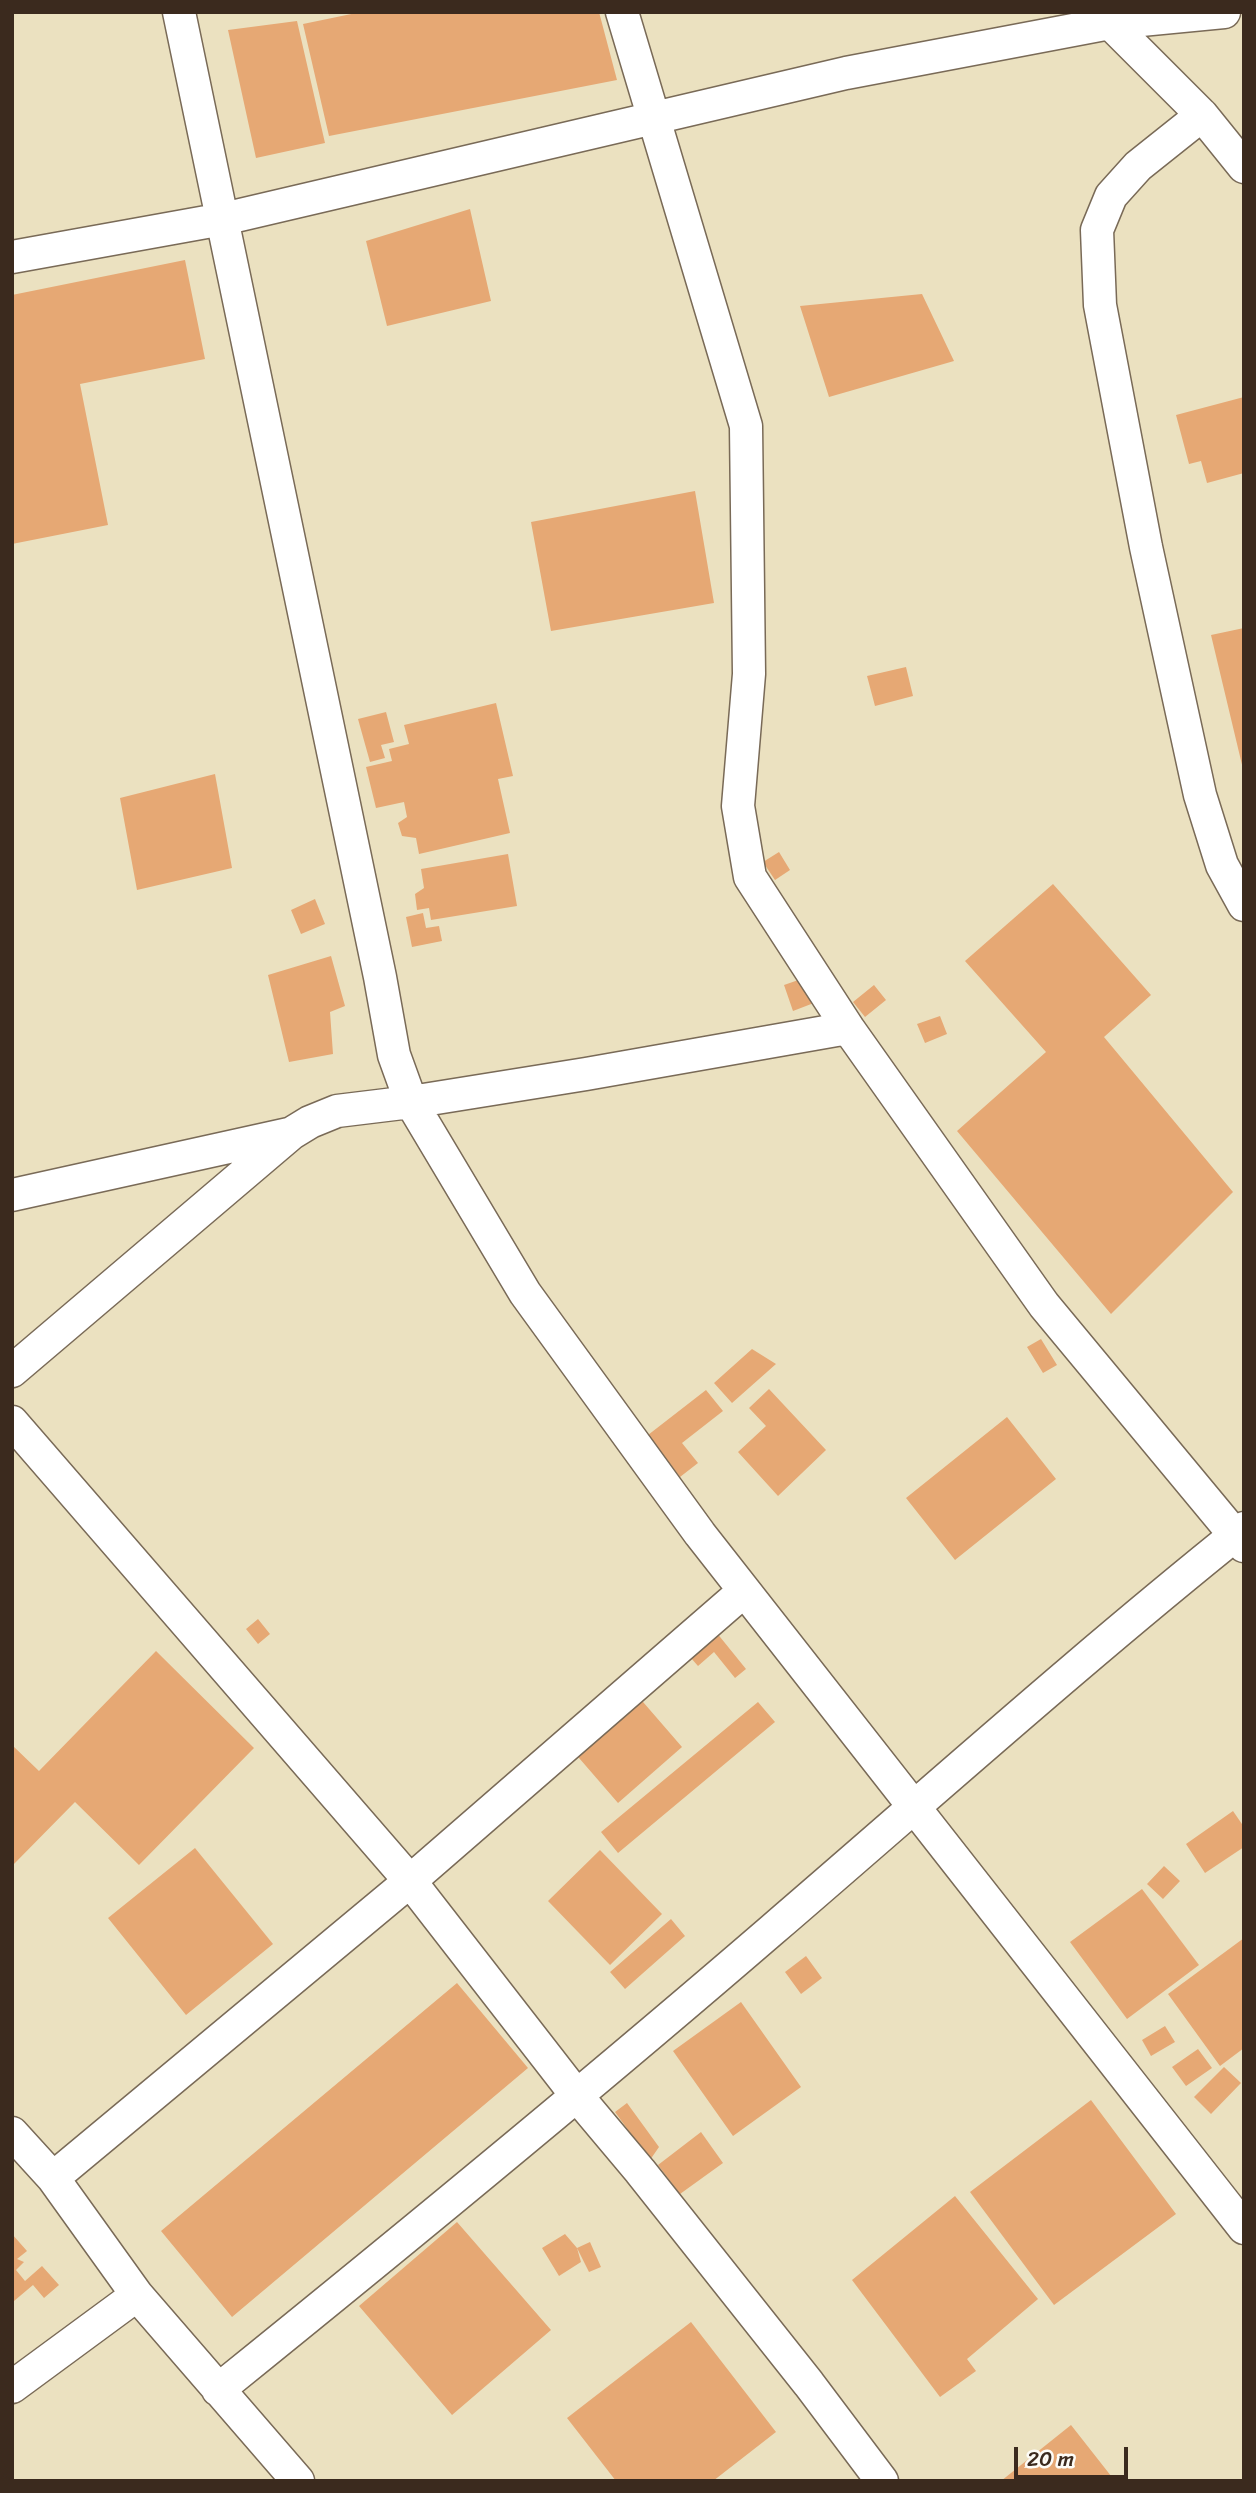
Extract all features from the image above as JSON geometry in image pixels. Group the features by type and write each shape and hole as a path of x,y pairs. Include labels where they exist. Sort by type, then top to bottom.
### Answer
{"street":[{"path":"179,12 380,977 385,1013 394,1055 411,1102 525,1293 699,1534 1244,2228"},
{"path":"218,2390 577,2096 914,1806 1240,1537 1044,1305 848,1028 750,877 738,806 749,674 746,426 621,12"},
{"path":"12,257 223,219 846,74 1104,18 1224,12"},
{"path":"1104,18 1202,115 1244,167"},
{"path":"1202,115 1138,166 1111,196 1097,230 1100,305 1146,547 1200,795 1222,865 1244,905"},
{"path":"12,1371 292,1133 310,1122 337,1111 600,1072 848,1028"},
{"path":"12,1195 292,1133"},
{"path":"12,1422 410,1881 577,2096 809,2384 882,2481"},
{"path":"52,2178 410,1881 744,1591"},
{"path":"12,2133 52,2178 137,2295 298,2481"},
{"path":"12,2387 137,2295"}],"building":[{"path":"361,12 599,12 617,80 329,136 303,24"},
{"path":"297,21 325,143 256,158 228,30"},
{"path":"470,209 491,301 387,326 366,241"},
{"path":"185,260 205,359 80,384 108,525 12,544 12,295"},
{"path":"922,294 954,361 829,397 800,306"},
{"path":"1244,397 1244,473 1207,483 1201,461 1189,464 1176,415"},
{"path":"695,491 714,603 551,631 531,522"},
{"path":"1244,628 1244,768 1243,769 1211,635"},
{"path":"906,667 913,696 875,706 867,676"},
{"path":"496,703 513,776 498,779 510,833 419,854 416,838 402,836 398,823 407,817 404,802 376,808 366,767 392,761 389,749 409,744 404,725"},
{"path":"386,712 394,742 381,745 385,758 370,762 358,719"},
{"path":"215,774 232,868 137,890 120,798"},
{"path":"779,852 790,870 775,880 763,862"},
{"path":"508,854 517,906 431,920 429,908 417,910 415,894 424,888 421,869"},
{"path":"1053,884 1151,995 1104,1037 1233,1192 1111,1314 957,1131 1046,1052 965,961"},
{"path":"315,899 325,924 301,934 291,910"},
{"path":"423,913 426,928 439,926 442,941 412,947 406,917"},
{"path":"331,956 345,1006 330,1012 333,1054 289,1062 268,975"},
{"path":"810,976 819,1001 793,1011 784,985"},
{"path":"874,985 886,1000 865,1017 853,1002"},
{"path":"940,1016 947,1034 925,1043 917,1024"},
{"path":"1041,1339 1057,1365 1043,1373 1027,1347"},
{"path":"752,1349 776,1364 732,1403 714,1383"},
{"path":"769,1389 826,1450 778,1496 738,1452 766,1426 749,1408"},
{"path":"706,1390 723,1411 682,1443 698,1463 680,1477 648,1435"},
{"path":"1007,1417 1056,1479 955,1560 906,1498"},
{"path":"258,1619 270,1634 258,1644 246,1629"},
{"path":"712,1627 746,1669 735,1678 714,1652 698,1666 684,1650"},
{"path":"156,1651 254,1748 139,1865 75,1802 12,1866 12,1745 39,1771"},
{"path":"637,1695 682,1747 618,1803 573,1751"},
{"path":"758,1702 775,1722 618,1853 601,1832"},
{"path":"1233,1811 1244,1827 1244,1847 1205,1873 1186,1844"},
{"path":"195,1848 273,1944 186,2015 108,1918"},
{"path":"600,1850 662,1914 610,1965 548,1901"},
{"path":"1164,1866 1180,1881 1163,1899 1147,1884"},
{"path":"1142,1889 1199,1965 1127,2019 1070,1942"},
{"path":"671,1919 685,1936 625,1989 610,1972"},
{"path":"1244,1938 1244,2048 1220,2066 1168,1994"},
{"path":"806,1956 822,1978 801,1994 785,1972"},
{"path":"457,1983 528,2068 232,2317 161,2231"},
{"path":"741,2002 801,2087 733,2136 673,2051"},
{"path":"1165,2026 1175,2042 1151,2056 1142,2040"},
{"path":"1198,2049 1212,2068 1186,2086 1172,2067"},
{"path":"1224,2067 1241,2083 1211,2114 1194,2097"},
{"path":"1091,2100 1176,2214 1054,2305 970,2192"},
{"path":"627,2103 659,2147 650,2160 615,2112"},
{"path":"701,2132 723,2163 680,2194 658,2165"},
{"path":"955,2196 1038,2299 967,2359 976,2371 940,2397 852,2280"},
{"path":"457,2222 551,2330 452,2415 359,2306"},
{"path":"12,2234 27,2251 17,2259 24,2262 16,2270 25,2281 42,2266 59,2285 44,2298 33,2285 12,2300"},
{"path":"565,2234 577,2248 581,2262 559,2276 542,2248"},
{"path":"590,2242 601,2267 589,2272 577,2248"},
{"path":"691,2322 776,2432 713,2481 616,2481 567,2418"},
{"path":"1071,2425 1115,2481 1001,2481"}]}
